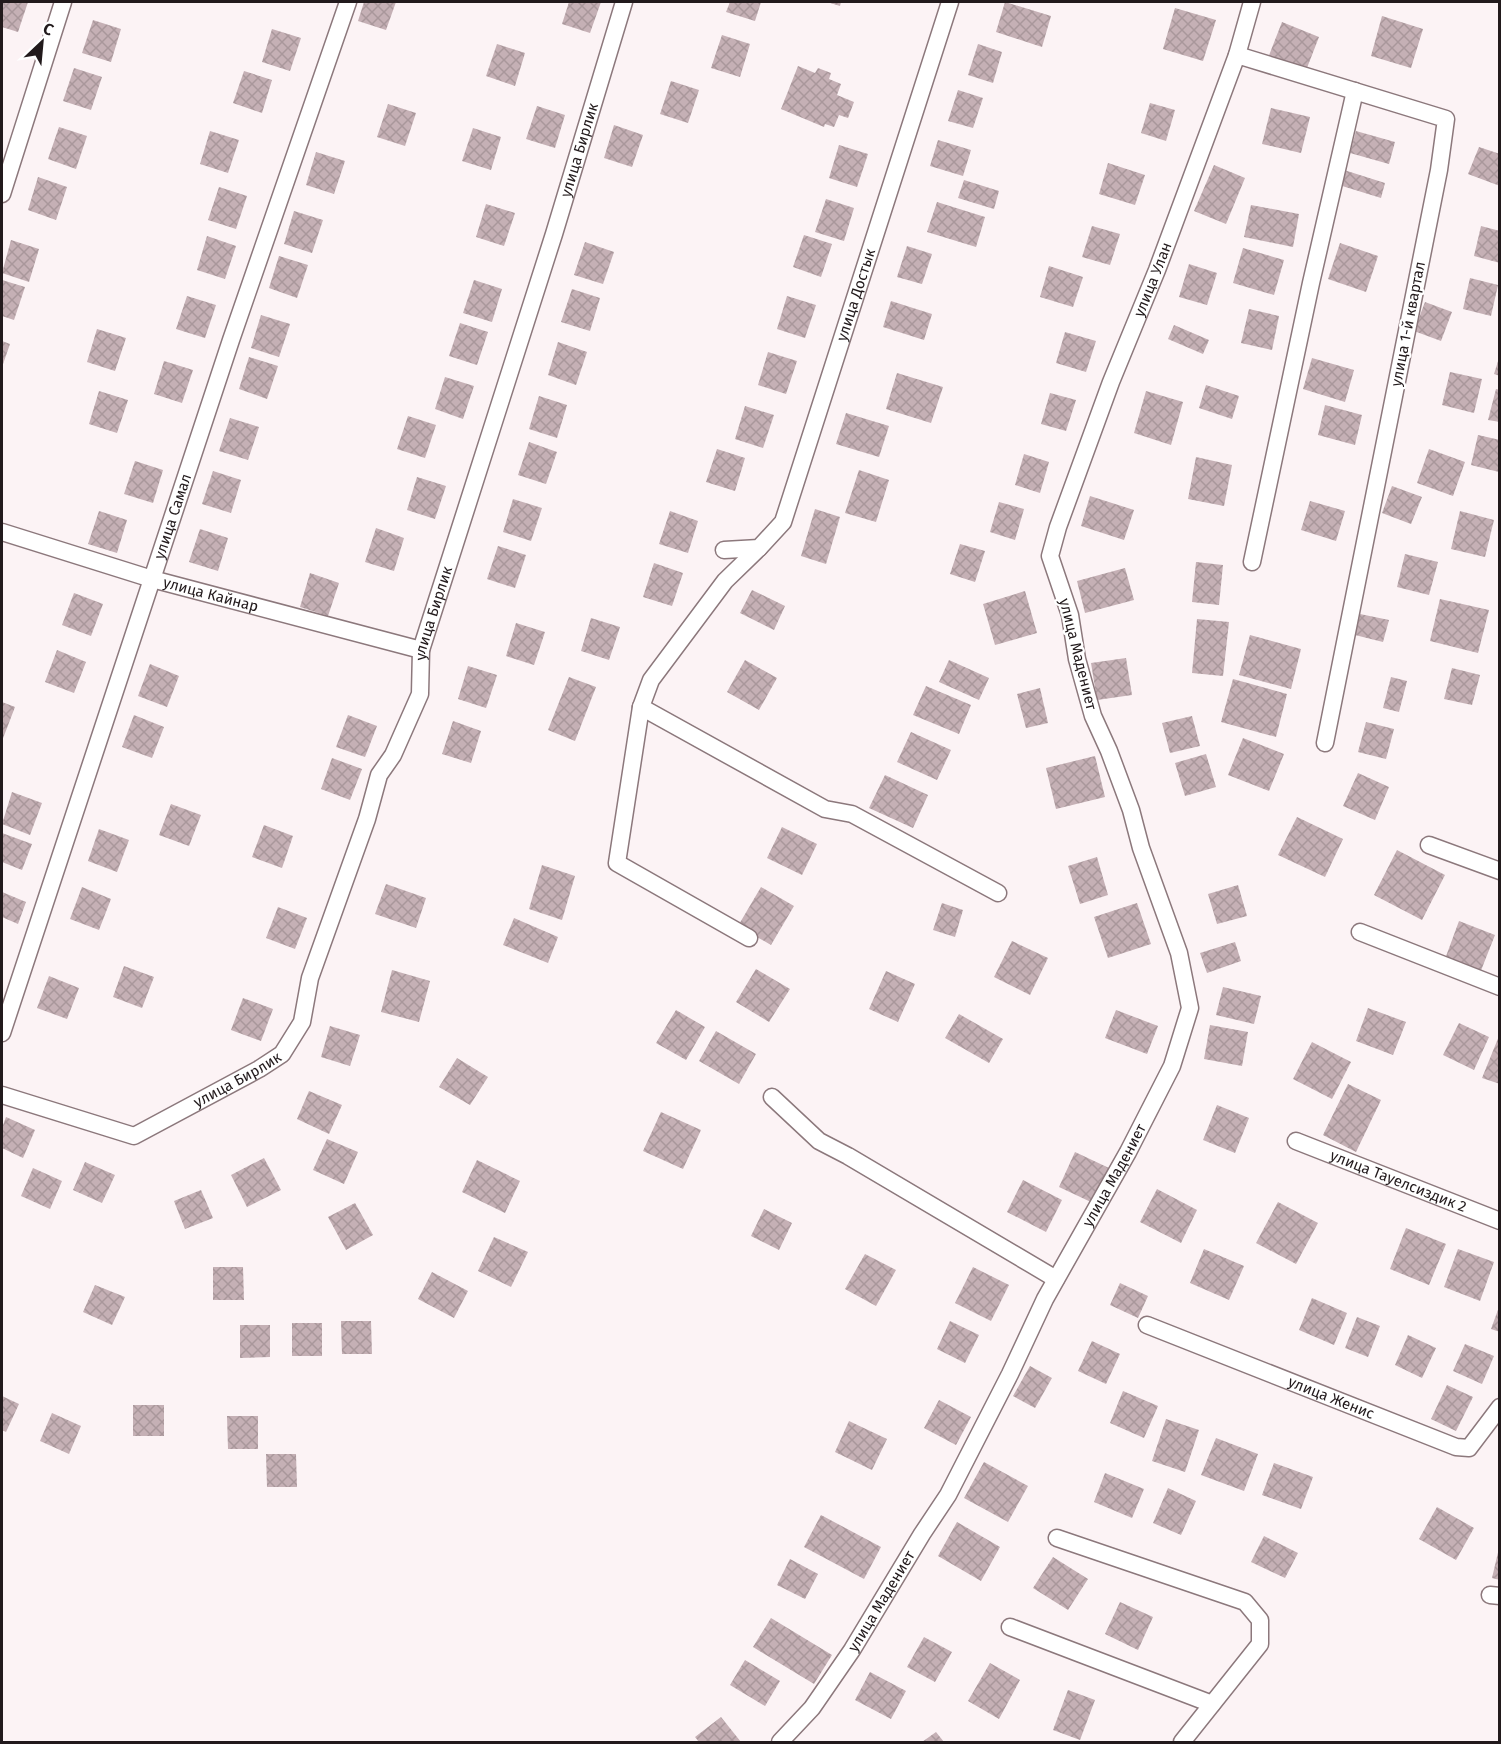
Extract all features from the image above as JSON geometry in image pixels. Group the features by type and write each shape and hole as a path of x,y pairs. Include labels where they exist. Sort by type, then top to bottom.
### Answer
{"street":[{"path":"2,194 63,2"},
{"name":"улица Самал","path":"2,1033 227,351 348,2"},
{"name":"улица Бирлик","path":"2,1095 134,1136 259,1069 282,1054 302,1022 310,978 367,819 379,775 393,755 420,693 420,650 554,234 624,2"},
{"name":"улица Достык","path":"749,938 617,862 641,707 651,680 718,590 783,522 950,2"},
{"name":"улица Улан","path":"1050,556 1058,527 1111,382 1157,270 1237,55 1252,2"},
{"name":"улица 1-й квартал","path":"1237,55 1446,119 1439,170 1325,743"},
{"path":"1252,562 1311,283 1355,91"},
{"name":"улица Кайнар","path":"2,532 152,579 420,650"},
{"path":"724,550 759,548"},
{"name":"улица Мадениет","path":"780,1743 812,1708 852,1650 948,1495 1056,1279 1128,1152 1172,1066 1190,1008 1179,954 1131,810 1093,716 1077,659 1070,615 1050,556"},
{"path":"641,707 825,809 852,814 998,893"},
{"path":"1429,845 1500,871"},
{"path":"1360,932 1500,987"},
{"path":"772,1097 819,1142 849,1156 1056,1279"},
{"name":"улица Тауелсиздик 2","path":"1296,1141 1500,1221"},
{"name":"улица Женис","path":"1147,1325 1456,1447 1469,1448 1500,1407"},
{"path":"1057,1538 1245,1602 1260,1620 1260,1644 1182,1743"},
{"path":"1010,1627 1212,1704"}],"building":[{"path":"2,2 28,2 18,32 2,27"},
{"path":"364,2 396,2 386,30 358,21"},
{"path":"569,2 601,2 590,33 562,24"},
{"path":"730,2 761,2 755,21 726,12"},
{"path":"827,2 841,2 840,6"},
{"path":"1005,2 1051,16 1042,47 996,32"},
{"path":"1175,8 1216,20 1203,61 1163,49"},
{"path":"1382,16 1423,29 1411,68 1371,56"},
{"path":"93,20 121,29 111,62 82,53"},
{"path":"1282,22 1319,37 1305,73 1268,58"},
{"path":"272,29 301,38 290,71 262,62"},
{"path":"722,35 750,44 740,77 711,68"},
{"path":"497,44 525,53 515,86 486,76"},
{"path":"978,44 1002,52 993,83 968,75"},
{"path":"798,66 815,73 818,68 831,73 829,79 841,84 837,95 854,102 848,118 839,115 834,127 825,124 824,127 781,109"},
{"path":"74,68 102,77 91,110 63,101"},
{"path":"244,71 272,80 262,113 233,103"},
{"path":"671,81 699,90 688,123 660,114"},
{"path":"958,90 983,98 973,128 948,121"},
{"path":"1150,103 1175,110 1166,141 1141,133"},
{"path":"388,104 416,113 405,146 377,137"},
{"path":"537,106 565,115 555,148 526,139"},
{"path":"1271,108 1310,117 1301,153 1262,144"},
{"path":"614,125 643,135 632,167 604,158"},
{"path":"59,127 87,136 76,169 48,159"},
{"path":"473,128 501,137 491,170 462,161"},
{"path":"210,131 239,140 228,173 200,164"},
{"path":"1356,131 1395,142 1389,164 1350,153"},
{"path":"938,140 971,150 963,176 930,166"},
{"path":"839,145 868,154 857,187 829,178"},
{"path":"1479,147 1500,154 1500,186 1468,174"},
{"path":"316,152 345,161 334,194 306,185"},
{"path":"1108,163 1145,175 1135,205 1099,194"},
{"path":"1214,165 1245,178 1226,224 1194,211"},
{"path":"1344,170 1385,183 1381,198 1339,185"},
{"path":"38,177 67,187 56,220 28,210"},
{"path":"964,180 999,191 994,209 958,198"},
{"path":"219,187 247,196 236,229 208,220"},
{"path":"826,199 854,208 844,241 815,232"},
{"path":"937,202 985,217 976,247 927,232"},
{"path":"486,204 515,213 504,246 476,237"},
{"path":"1251,205 1299,214 1293,247 1244,237"},
{"path":"294,211 323,220 312,253 284,244"},
{"path":"1092,226 1120,234 1110,265 1082,257"},
{"path":"1481,226 1500,231 1500,263 1474,256"},
{"path":"804,235 832,244 821,277 793,267"},
{"path":"207,236 236,246 225,279 197,270"},
{"path":"11,240 39,249 29,282 2,273"},
{"path":"585,242 614,252 603,284 574,275"},
{"path":"1340,243 1378,256 1366,292 1328,279"},
{"path":"907,246 932,254 922,284 897,277"},
{"path":"1243,248 1284,260 1274,295 1233,283"},
{"path":"279,256 308,265 297,298 269,288"},
{"path":"1189,264 1217,273 1207,305 1179,297"},
{"path":"1049,266 1083,277 1073,307 1040,297"},
{"path":"1470,278 1498,285 1491,316 1463,309"},
{"path":"2,280 25,287 14,320 2,316"},
{"path":"474,280 502,289 492,322 463,313"},
{"path":"572,289 600,298 590,331 561,322"},
{"path":"187,296 216,305 205,338 176,329"},
{"path":"787,296 816,305 805,338 777,329"},
{"path":"891,301 932,314 924,340 883,327"},
{"path":"1425,302 1452,312 1441,341 1414,331"},
{"path":"1249,309 1279,316 1272,350 1241,343"},
{"path":"261,315 290,324 279,357 251,348"},
{"path":"460,323 488,332 477,365 449,356"},
{"path":"1174,325 1209,340 1203,354 1168,339"},
{"path":"97,329 126,338 115,371 87,362"},
{"path":"1065,332 1096,341 1086,372 1056,363"},
{"path":"2,341 10,344 2,367"},
{"path":"558,342 587,352 576,385 548,375"},
{"path":"768,352 797,361 786,394 758,385"},
{"path":"249,357 278,366 267,399 239,389"},
{"path":"1312,358 1354,370 1345,402 1303,389"},
{"path":"1500,358 1500,376 1494,374"},
{"path":"164,361 193,370 182,403 154,394"},
{"path":"1450,372 1482,379 1474,413 1442,405"},
{"path":"897,373 943,387 931,423 886,409"},
{"path":"445,377 474,386 463,419 435,409"},
{"path":"1206,385 1239,396 1232,419 1199,408"},
{"path":"1496,389 1500,390 1500,422 1488,420"},
{"path":"99,391 128,400 117,433 89,424"},
{"path":"1146,391 1183,402 1171,445 1134,433"},
{"path":"1050,393 1076,400 1066,431 1041,424"},
{"path":"539,396 567,405 557,438 529,429"},
{"path":"1325,405 1362,415 1355,445 1318,435"},
{"path":"745,406 774,415 763,448 735,439"},
{"path":"846,413 889,426 879,457 836,444"},
{"path":"408,416 436,425 425,458 397,449"},
{"path":"230,418 259,427 248,460 219,451"},
{"path":"1478,435 1500,440 1499,472 1471,465"},
{"path":"529,442 557,452 546,484 518,475"},
{"path":"717,449 745,458 735,491 706,482"},
{"path":"1429,449 1465,462 1453,496 1417,483"},
{"path":"1024,454 1049,462 1040,493 1015,485"},
{"path":"1196,457 1232,465 1224,506 1188,499"},
{"path":"135,461 163,470 153,503 124,494"},
{"path":"859,470 889,480 876,522 845,513"},
{"path":"213,471 241,480 231,513 202,504"},
{"path":"417,477 446,486 435,519 407,510"},
{"path":"1392,486 1422,497 1411,524 1382,513"},
{"path":"1090,496 1134,510 1124,540 1081,526"},
{"path":"513,499 542,508 531,541 503,532"},
{"path":"1310,501 1345,511 1336,541 1301,530"},
{"path":"999,502 1024,509 1015,540 990,532"},
{"path":"815,509 840,517 826,564 801,556"},
{"path":"99,511 127,520 117,553 88,544"},
{"path":"670,511 698,521 688,553 659,544"},
{"path":"1460,511 1494,520 1485,557 1451,549"},
{"path":"376,528 404,538 394,571 365,562"},
{"path":"200,529 228,538 218,571 189,562"},
{"path":"960,544 985,551 975,582 950,574"},
{"path":"498,546 526,555 515,588 487,579"},
{"path":"1405,554 1438,562 1429,595 1397,587"},
{"path":"1196,562 1223,565 1219,605 1192,602"},
{"path":"654,563 683,573 672,606 643,597"},
{"path":"1125,568 1134,600 1085,613 1077,581"},
{"path":"310,573 339,583 328,616 300,607"},
{"path":"752,590 785,606 774,630 740,613"},
{"path":"1025,591 1037,633 995,645 983,604"},
{"path":"74,593 103,604 91,636 62,625"},
{"path":"1440,599 1489,610 1478,653 1430,641"},
{"path":"1360,614 1389,620 1383,642 1355,635"},
{"path":"591,618 620,627 609,660 581,651"},
{"path":"1197,619 1229,622 1223,676 1192,673"},
{"path":"516,623 545,632 534,665 506,656"},
{"path":"1250,635 1301,649 1291,689 1239,675"},
{"path":"57,650 86,662 74,693 45,682"},
{"path":"1126,658 1132,695 1097,700 1091,663"},
{"path":"745,660 777,678 759,710 727,692"},
{"path":"949,660 989,678 979,700 939,682"},
{"path":"150,664 179,676 167,707 138,696"},
{"path":"468,666 497,675 486,708 458,699"},
{"path":"1452,668 1480,675 1472,705 1444,699"},
{"path":"569,677 596,687 575,741 548,730"},
{"path":"1391,677 1407,681 1399,712 1383,708"},
{"path":"1233,679 1287,694 1276,737 1221,722"},
{"path":"926,686 971,705 959,734 913,715"},
{"path":"1040,688 1048,723 1026,728 1017,694"},
{"path":"2,702 15,707 2,741"},
{"path":"134,715 164,727 152,758 122,747"},
{"path":"348,715 377,726 365,757 336,747"},
{"path":"1192,716 1200,746 1170,753 1162,723"},
{"path":"453,721 481,731 471,763 442,754"},
{"path":"1366,722 1394,729 1386,759 1358,752"},
{"path":"911,732 951,750 937,780 897,762"},
{"path":"1243,738 1284,754 1269,791 1228,775"},
{"path":"1206,754 1216,787 1185,796 1175,763"},
{"path":"1095,756 1105,797 1056,809 1046,768"},
{"path":"332,758 362,769 350,800 321,789"},
{"path":"1358,773 1389,787 1375,820 1343,806"},
{"path":"885,775 928,795 913,828 869,808"},
{"path":"12,792 42,803 30,835 2,824"},
{"path":"171,804 201,815 189,846 159,835"},
{"path":"1297,817 1343,839 1325,877 1278,855"},
{"path":"264,825 293,836 282,868 252,857"},
{"path":"782,827 817,844 802,875 767,858"},
{"path":"99,829 129,840 117,872 88,861"},
{"path":"2,833 32,844 22,870 2,862"},
{"path":"1397,850 1445,875 1422,920 1374,895"},
{"path":"1097,857 1108,895 1080,904 1068,866"},
{"path":"542,865 575,876 562,920 529,909"},
{"path":"386,884 426,898 416,928 375,914"},
{"path":"1238,885 1247,916 1217,924 1208,894"},
{"path":"82,887 111,899 99,930 70,919"},
{"path":"761,887 794,906 771,945 738,926"},
{"path":"2,892 26,902 18,924 2,917"},
{"path":"942,903 963,910 955,937 933,930"},
{"path":"1137,903 1151,944 1108,958 1094,917"},
{"path":"278,907 307,918 295,949 266,938"},
{"path":"514,918 558,937 548,963 503,945"},
{"path":"1459,921 1495,935 1480,973 1445,959"},
{"path":"1012,941 1048,958 1030,995 994,977"},
{"path":"1235,942 1241,961 1207,973 1200,953"},
{"path":"124,966 154,977 142,1008 113,997"},
{"path":"756,969 790,989 769,1022 736,1002"},
{"path":"392,970 430,981 419,1022 381,1012"},
{"path":"886,971 915,984 898,1022 869,1009"},
{"path":"49,976 79,988 67,1019 37,1008"},
{"path":"1223,987 1261,996 1254,1024 1216,1015"},
{"path":"243,998 273,1009 261,1041 231,1030"},
{"path":"1368,1008 1406,1022 1393,1055 1356,1041"},
{"path":"676,1010 705,1027 686,1060 656,1043"},
{"path":"1116,1010 1158,1026 1147,1054 1105,1038"},
{"path":"959,1014 1003,1039 989,1063 945,1038"},
{"path":"1459,1023 1489,1037 1474,1070 1443,1055"},
{"path":"1210,1025 1248,1032 1242,1066 1204,1059"},
{"path":"330,1026 360,1035 350,1066 321,1057"},
{"path":"716,1031 756,1054 739,1084 699,1061"},
{"path":"1500,1036 1500,1084 1482,1078"},
{"path":"1312,1042 1351,1062 1332,1099 1293,1079"},
{"path":"457,1058 488,1077 470,1105 439,1087"},
{"path":"1348,1084 1381,1100 1356,1152 1323,1135"},
{"path":"309,1091 342,1105 329,1134 297,1119"},
{"path":"1217,1105 1249,1118 1235,1153 1203,1140"},
{"path":"661,1112 701,1130 683,1169 643,1151"},
{"path":"6,1117 35,1130 23,1158 2,1148 2,1128"},
{"path":"327,1139 358,1152 344,1184 313,1170"},
{"path":"1075,1152 1109,1168 1093,1203 1059,1187"},
{"path":"264,1158 281,1190 247,1207 231,1175"},
{"path":"477,1160 520,1181 505,1213 462,1192"},
{"path":"85,1162 115,1175 102,1203 73,1190"},
{"path":"33,1168 62,1181 50,1209 21,1196"},
{"path":"1023,1180 1062,1200 1046,1232 1007,1212"},
{"path":"1157,1189 1197,1210 1181,1243 1140,1222"},
{"path":"201,1190 213,1218 185,1229 174,1201"},
{"path":"1278,1202 1318,1223 1296,1264 1256,1243"},
{"path":"355,1203 373,1235 346,1250 328,1217"},
{"path":"764,1209 792,1223 779,1250 751,1236"},
{"path":"1406,1228 1446,1244 1429,1285 1390,1269"},
{"path":"494,1237 528,1252 511,1287 478,1271"},
{"path":"1204,1249 1244,1266 1229,1300 1190,1283"},
{"path":"1458,1249 1494,1262 1480,1301 1444,1287"},
{"path":"865,1254 896,1270 876,1306 845,1289"},
{"path":"213,1267 243,1267 244,1300 213,1300"},
{"path":"973,1267 1009,1285 991,1321 955,1303"},
{"path":"432,1272 468,1291 454,1318 418,1299"},
{"path":"1120,1283 1148,1296 1138,1318 1110,1305"},
{"path":"95,1285 125,1297 112,1325 83,1312"},
{"path":"1312,1298 1347,1313 1334,1345 1299,1330"},
{"path":"1500,1308 1500,1332 1491,1329"},
{"path":"1357,1317 1380,1326 1368,1357 1345,1348"},
{"path":"341,1321 371,1321 372,1354 342,1354"},
{"path":"950,1321 979,1335 965,1363 937,1349"},
{"path":"292,1323 322,1323 322,1356 292,1356"},
{"path":"240,1325 270,1325 270,1357 240,1358"},
{"path":"1408,1335 1436,1348 1422,1378 1395,1365"},
{"path":"1092,1341 1120,1354 1106,1384 1078,1371"},
{"path":"1465,1344 1494,1356 1482,1384 1453,1371"},
{"path":"1030,1366 1052,1378 1035,1408 1013,1396"},
{"path":"1447,1385 1473,1397 1456,1431 1431,1419"},
{"path":"1123,1391 1158,1406 1144,1438 1110,1423"},
{"path":"2,1396 19,1404 6,1432 2,1430"},
{"path":"939,1400 971,1417 956,1445 924,1428"},
{"path":"133,1405 164,1405 164,1436 133,1436"},
{"path":"52,1413 81,1426 69,1454 40,1441"},
{"path":"227,1416 258,1416 258,1449 228,1449"},
{"path":"1166,1419 1199,1430 1185,1472 1152,1461"},
{"path":"849,1421 887,1439 872,1470 835,1452"},
{"path":"1216,1438 1258,1454 1244,1491 1201,1475"},
{"path":"266,1454 296,1454 297,1487 267,1487"},
{"path":"984,1462 1028,1486 1008,1522 964,1498"},
{"path":"1274,1463 1313,1477 1301,1509 1262,1495"},
{"path":"1105,1473 1144,1489 1132,1518 1094,1502"},
{"path":"1168,1488 1196,1501 1181,1535 1153,1523"},
{"path":"1437,1507 1474,1528 1456,1560 1419,1539"},
{"path":"821,1515 881,1547 864,1579 804,1547"},
{"path":"957,1522 1000,1547 981,1581 938,1556"},
{"path":"1264,1536 1298,1553 1285,1578 1251,1562"},
{"path":"1500,1548 1500,1580 1492,1578"},
{"path":"1053,1557 1088,1579 1068,1610 1033,1588"},
{"path":"790,1559 818,1574 805,1599 777,1585"},
{"path":"1120,1602 1153,1617 1138,1650 1105,1634"},
{"path":"771,1618 832,1655 814,1684 753,1647"},
{"path":"924,1637 952,1652 935,1682 907,1667"},
{"path":"745,1660 780,1681 765,1706 730,1685"},
{"path":"990,1663 1020,1680 999,1719 968,1701"},
{"path":"870,1672 906,1691 891,1719 855,1700"},
{"path":"1068,1690 1095,1700 1080,1740 1053,1730"},
{"path":"721,1717 741,1742 699,1742 695,1737"},
{"path":"936,1732 944,1742 922,1742"}]}
